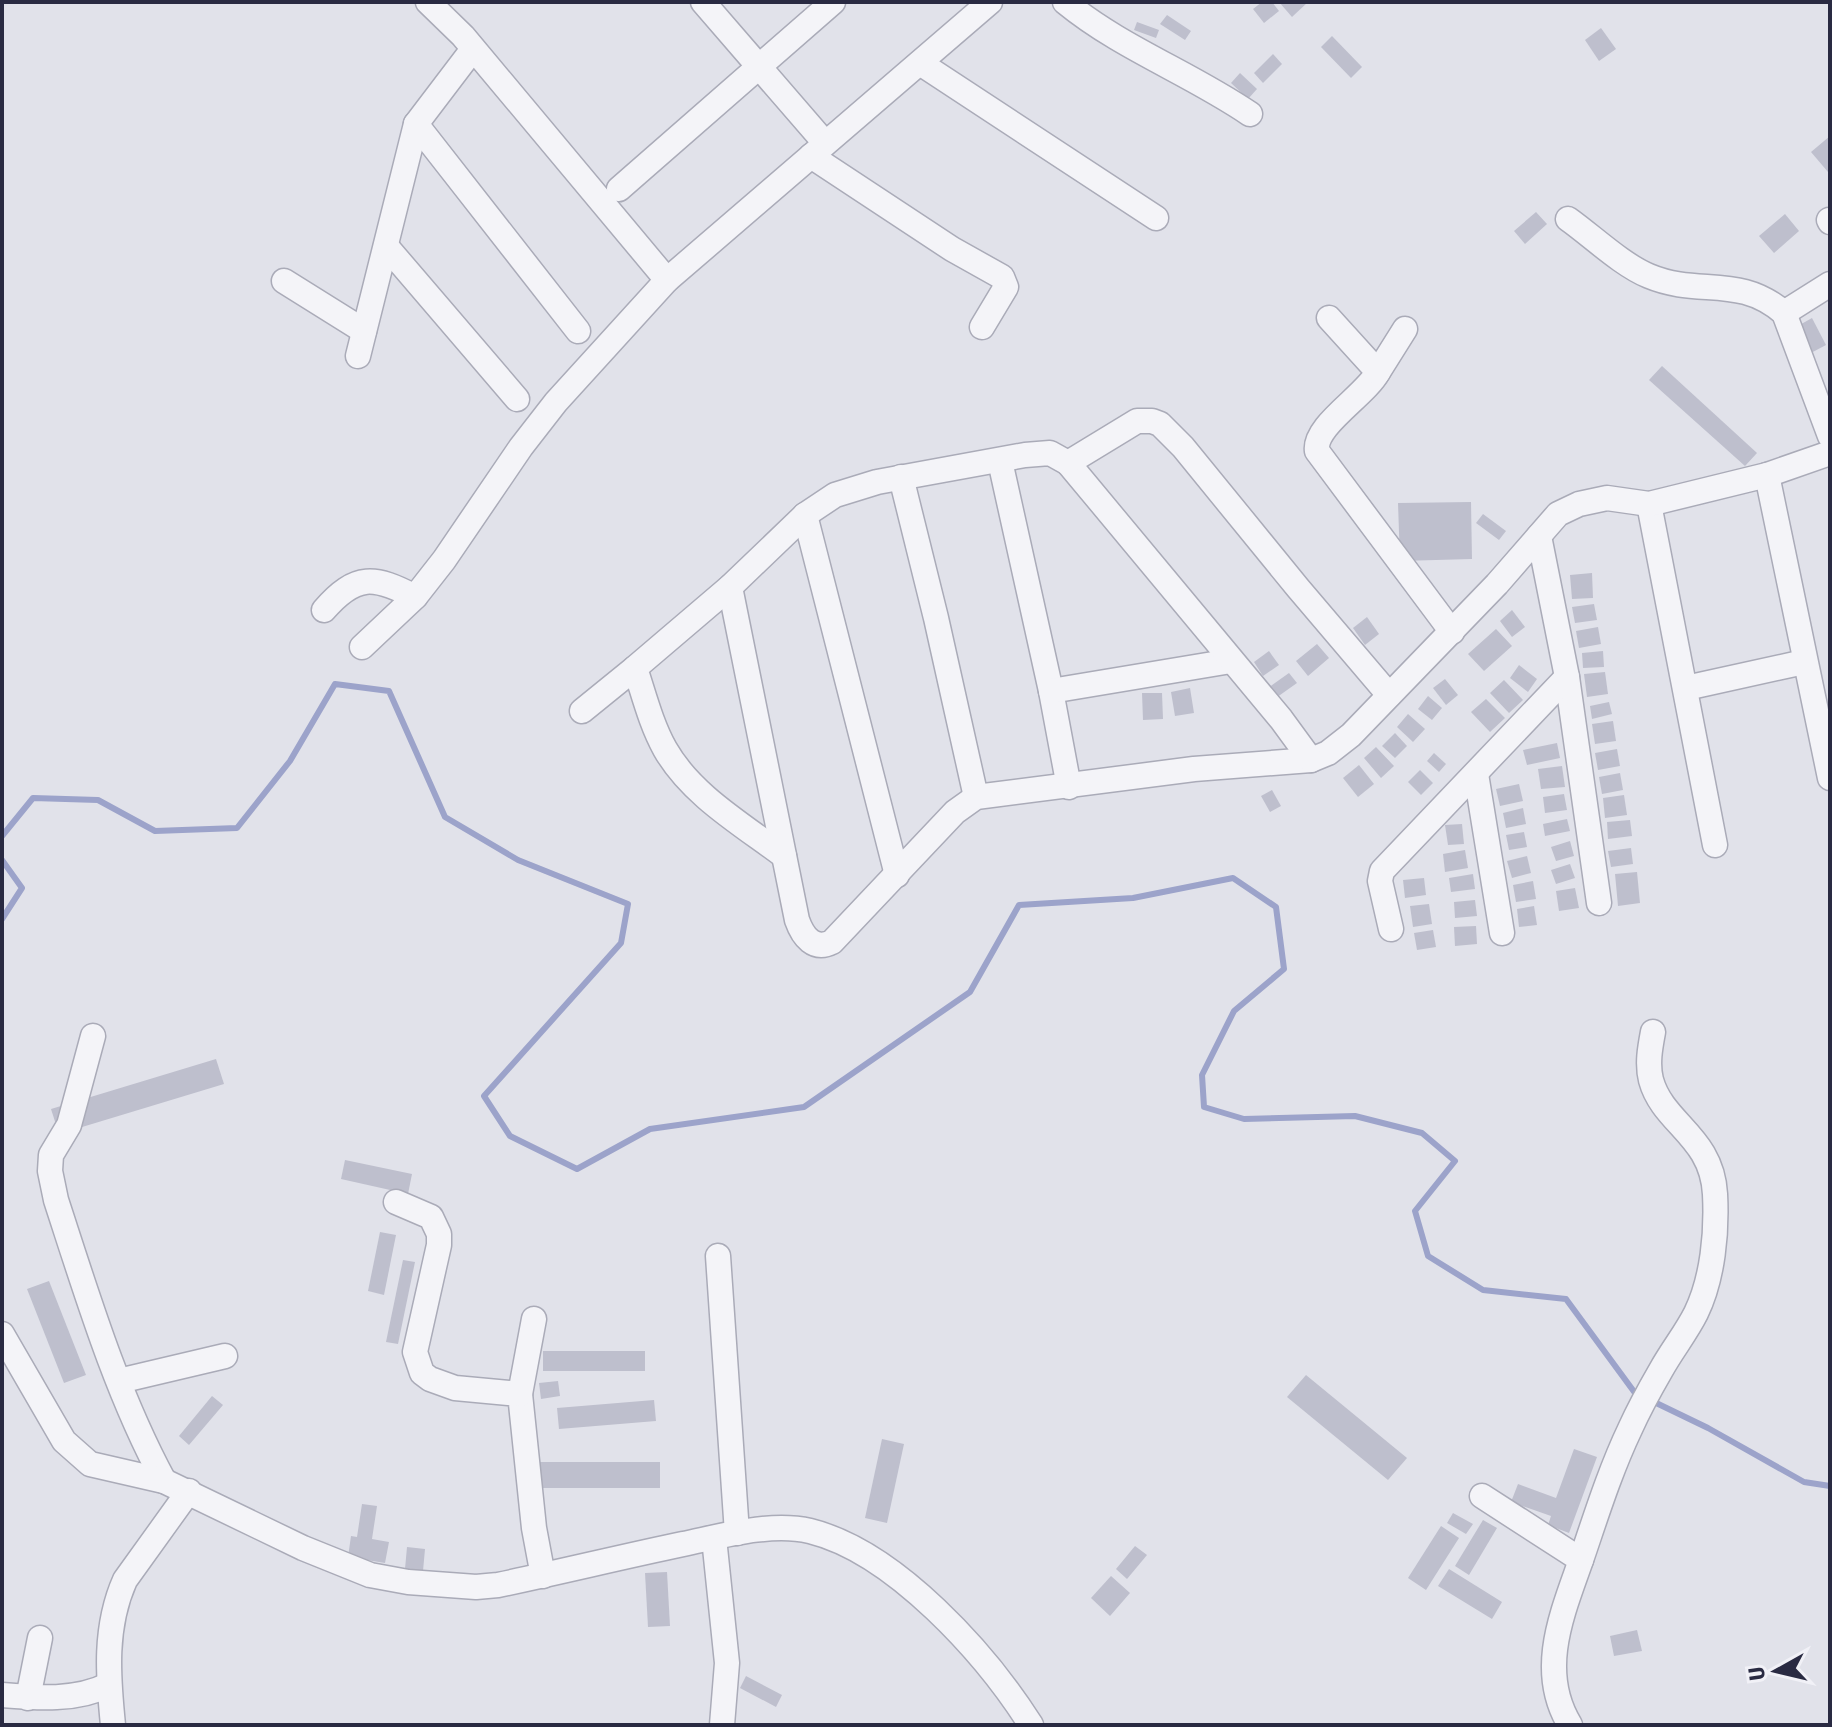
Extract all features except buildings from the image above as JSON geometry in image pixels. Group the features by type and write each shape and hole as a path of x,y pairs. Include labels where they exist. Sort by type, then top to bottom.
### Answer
{"street":[{"path":"428,2 473,49 667,280"},
{"path":"703,2 760,67 818,149 952,249 1002,277 1006,287 982,327"},
{"path":"362,647 415,597 556,402 667,280 990,2"},
{"path":"1065,2 1142,53 1215,90 1250,114"},
{"path":"619,189 829,3"},
{"path":"358,356 416,124 473,49"},
{"path":"920,63 1156,218"},
{"path":"416,124 578,331"},
{"path":"1568,219 1650,276 1674,284 1739,289 1770,300 1784,313 1830,436"},
{"path":"386,246 517,399"},
{"path":"284,281 364,331"},
{"path":"1784,313 1830,284"},
{"path":"1329,318 1378,372"},
{"path":"1405,329 1361,394 1319,435 1316,448 1452,632"},
{"path":"1068,463 1137,421 1160,424 1183,447 1389,695"},
{"path":"582,711 730,587 805,515 835,495 855,487 901,477 1050,453 1068,463 1281,719 1311,760"},
{"path":"730,587 801,933 820,945 832,942 955,812 976,797 1194,769 1311,760 1340,745 1452,632 1558,514 1579,504 1607,498 1649,504 1767,475 1830,453"},
{"path":"1000,461 1069,787"},
{"path":"1767,475 1830,778"},
{"path":"901,477 976,797"},
{"path":"1649,504 1715,845"},
{"path":"805,515 897,875"},
{"path":"1539,536 1567,677 1599,903"},
{"path":"324,610 343,592 363,582 380,581 415,597"},
{"path":"1051,691 1231,661"},
{"path":"1686,688 1804,662"},
{"path":"635,668 657,732 678,768 718,807 784,856"},
{"path":"1391,929 1380,881 1382,871 1567,677"},
{"path":"1476,774 1502,933"},
{"path":"1570,1725 1562,1712 1555,1688 1554,1658 1559,1623 1629,1430 1661,1369 1697,1311 1705,1289 1712,1250 1713,1175 1707,1159 1652,1083 1649,1053 1653,1032"},
{"path":"93,1036 69,1125 51,1155 50,1171 56,1200 119,1381 145,1446 164,1481"},
{"path":"396,1202 431,1217 439,1234 415,1352 422,1373 455,1388 520,1394"},
{"path":"718,1256 726,1535 727,1663 722,1725"},
{"path":"534,1319 520,1394 534,1528 543,1576"},
{"path":"2,1334 51,1422 64,1441 90,1464 164,1481 242,1520 370,1575 408,1582 476,1587 543,1576 726,1535 783,1529 809,1531 852,1547 922,1597 955,1627 986,1662 1031,1725"},
{"path":"119,1381 225,1356"},
{"path":"113,1725 108,1685 110,1639 119,1594 132,1570 189,1491"},
{"path":"1482,1496 1581,1560"},
{"path":"28,1698 40,1638"},
{"path":"2,1695 28,1698 71,1696 94,1692 108,1685"}],"waterway":[{"path":"2,836 33,798 98,800 155,831 237,828 290,761 335,684 389,691 445,817 518,860 628,904 621,943 484,1096 510,1136 577,1169 650,1129 804,1107 970,992 1019,905 1133,898 1233,878 1276,907 1284,969 1234,1011 1202,1075 1204,1107 1244,1119 1355,1116 1422,1133 1455,1161 1415,1211 1428,1256 1483,1290 1566,1299 1640,1396"},
{"path":"2,860 22,888 2,919"},
{"path":"1650,1400 1708,1428 1804,1482 1830,1486"}]}
